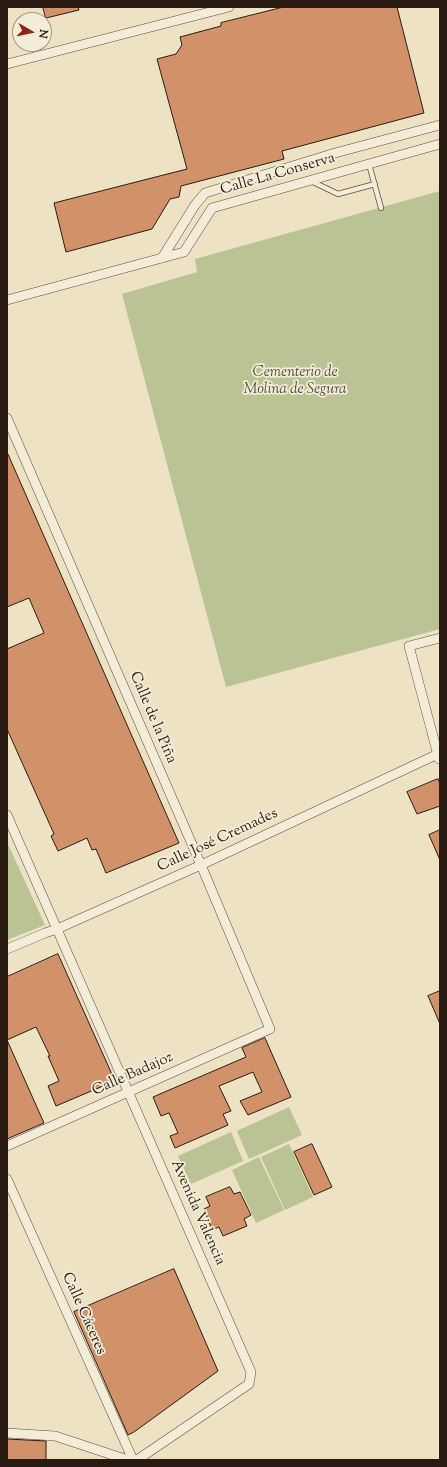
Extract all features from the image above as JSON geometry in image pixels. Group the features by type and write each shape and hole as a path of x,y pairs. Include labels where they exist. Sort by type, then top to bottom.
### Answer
{"street":[{"path":"7,64 229,7"},
{"path":"162,258 195,205 205,193 335,153 440,125"},
{"name":"Calle La Conserva","path":"7,300 184,252 212,208 440,144"},
{"name":"Calle de la Piña","path":"7,418 201,865 270,1029"},
{"path":"439,756 409,646 440,638"},
{"name":"Calle José Cremades","path":"7,950 45,933 58,929 201,865 439,756"},
{"name":"Avenida Valencia","path":"7,815 251,1372 249,1384 137,1460"},
{"name":"Calle Badajoz","path":"7,1146 270,1029"},
{"name":"Calle Cáceres","path":"7,1179 133,1460"},
{"path":"7,1433 54,1436 128,1460"}],"lane":[{"path":"369,164 381,208"},
{"path":"311,181 338,194 375,184"}],"green space":[{"name":"Cementerio de Molina de Segura","path":"440,191 440,629 226,687 122,294 197,272 195,259"},
{"path":"7,842 45,925 7,940"},
{"path":"289,1107 302,1135 249,1159 237,1131"},
{"path":"231,1132 243,1161 191,1184 178,1156"},
{"path":"289,1144 313,1197 285,1210 261,1157"},
{"path":"259,1157 284,1210 256,1223 232,1170"}],"building":[{"path":"43,7 78,7 79,10 52,17 52,12 44,12"},
{"path":"284,7 397,7 424,113 282,151 284,159 181,186 179,197 170,199 152,229 66,252 54,203 187,169 157,59 176,54 182,45 180,37 221,26 221,23"},
{"path":"7,452 179,843 106,873 96,849 92,850 87,838 58,851 51,836 54,834 7,729 7,649 44,633 29,598 7,607"},
{"path":"438,779 440,784 440,806 417,814 407,792"},
{"path":"440,830 440,860 429,835"},
{"path":"58,954 115,1081 56,1106 48,1086 59,1081 48,1056 50,1056 36,1027 7,1040 7,977"},
{"path":"440,991 440,1024 428,996"},
{"path":"265,1038 291,1097 248,1115 240,1101 262,1092 253,1072 219,1086 231,1111 223,1114 228,1125 175,1148 170,1136 178,1133 169,1113 161,1116 153,1097 246,1057 242,1048"},
{"path":"7,1040 44,1123 7,1139"},
{"path":"312,1144 332,1187 314,1195 294,1152"},
{"path":"230,1187 234,1194 240,1192 251,1215 244,1219 247,1226 223,1236 219,1227 212,1230 204,1209 210,1206 206,1197"},
{"path":"174,1269 218,1371 128,1435 74,1312"},
{"path":"7,1439 46,1441 46,1460 7,1460"}]}
